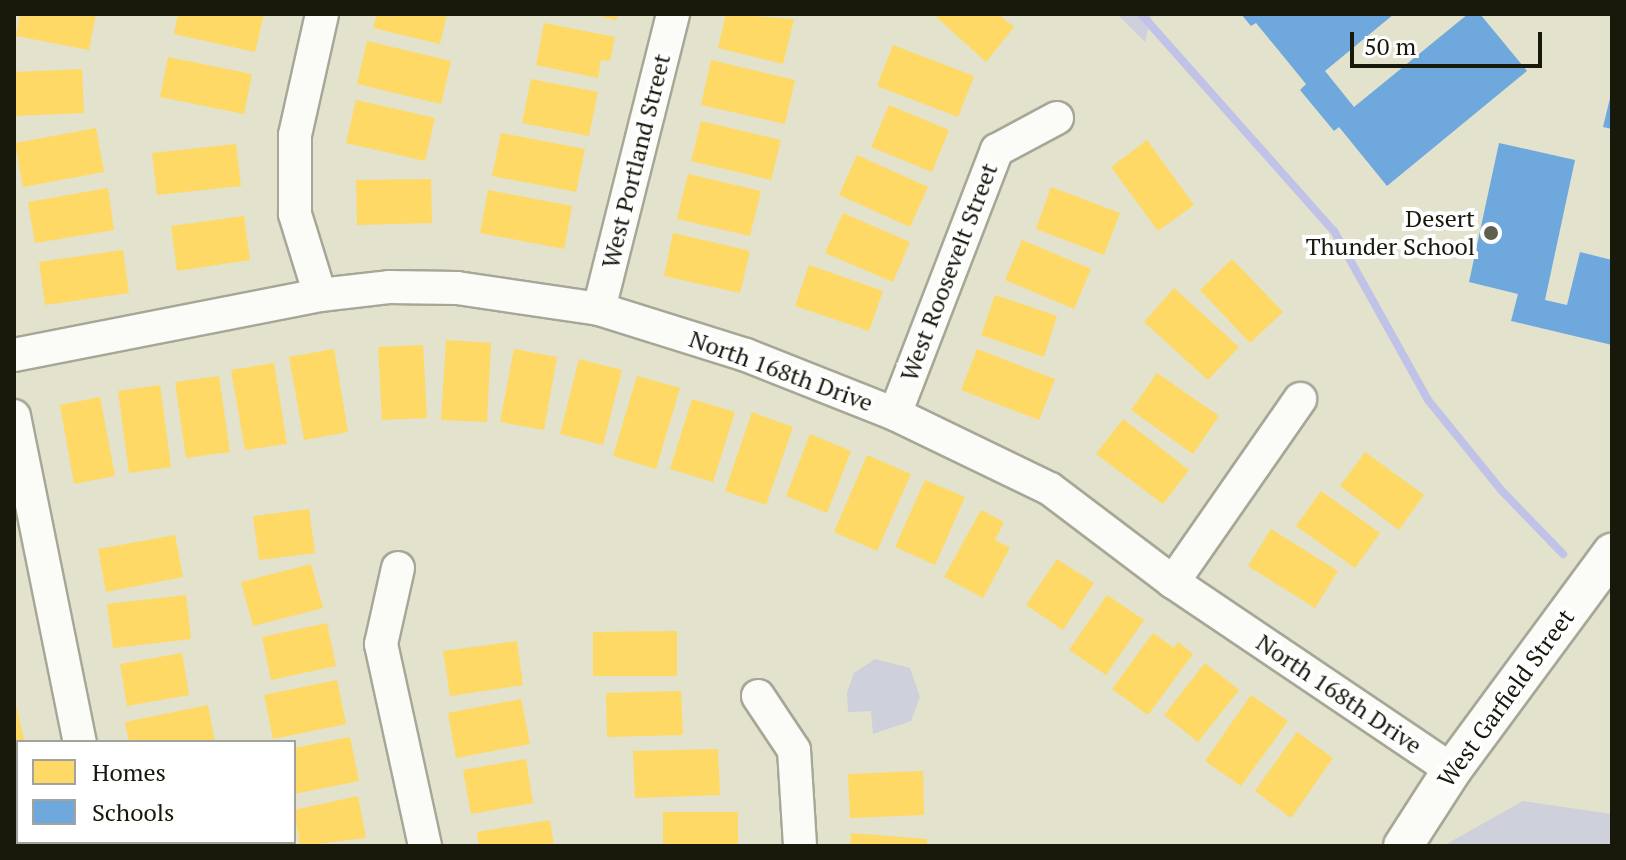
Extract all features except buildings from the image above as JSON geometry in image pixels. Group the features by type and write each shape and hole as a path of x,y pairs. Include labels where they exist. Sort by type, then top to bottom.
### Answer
{"street":[{"path":"320,295 295,214 295,135 322,14"},
{"name":"West Portland Street","path":"599,309 673,14"},
{"name":"West Roosevelt Street","path":"895,414 997,150 1057,118"},
{"name":"North 168th Drive","path":"14,355 320,295 389,287 457,288 599,309 746,355 895,414 1050,489 1173,582 1452,770"},
{"path":"1173,582 1300,399"},
{"path":"14,416 80,740"},
{"path":"398,568 381,644 425,846"},
{"name":"West Garfield Street","path":"1403,846 1452,770 1595,575"},
{"path":"758,696 794,750 800,846"}],"shaded area":[{"path":"1117,14 1152,14 1145,42"},
{"path":"875,659 910,668 920,697 911,721 873,734 871,711 848,712 847,693 854,673"},
{"path":"1523,801 1612,814 1612,846 1443,846"}],"waterway":[{"path":"1141,14 1334,231 1428,400 1502,491 1563,554"}],"place":[{"name":"Desert Thunder School","path":"1491,233"}]}
